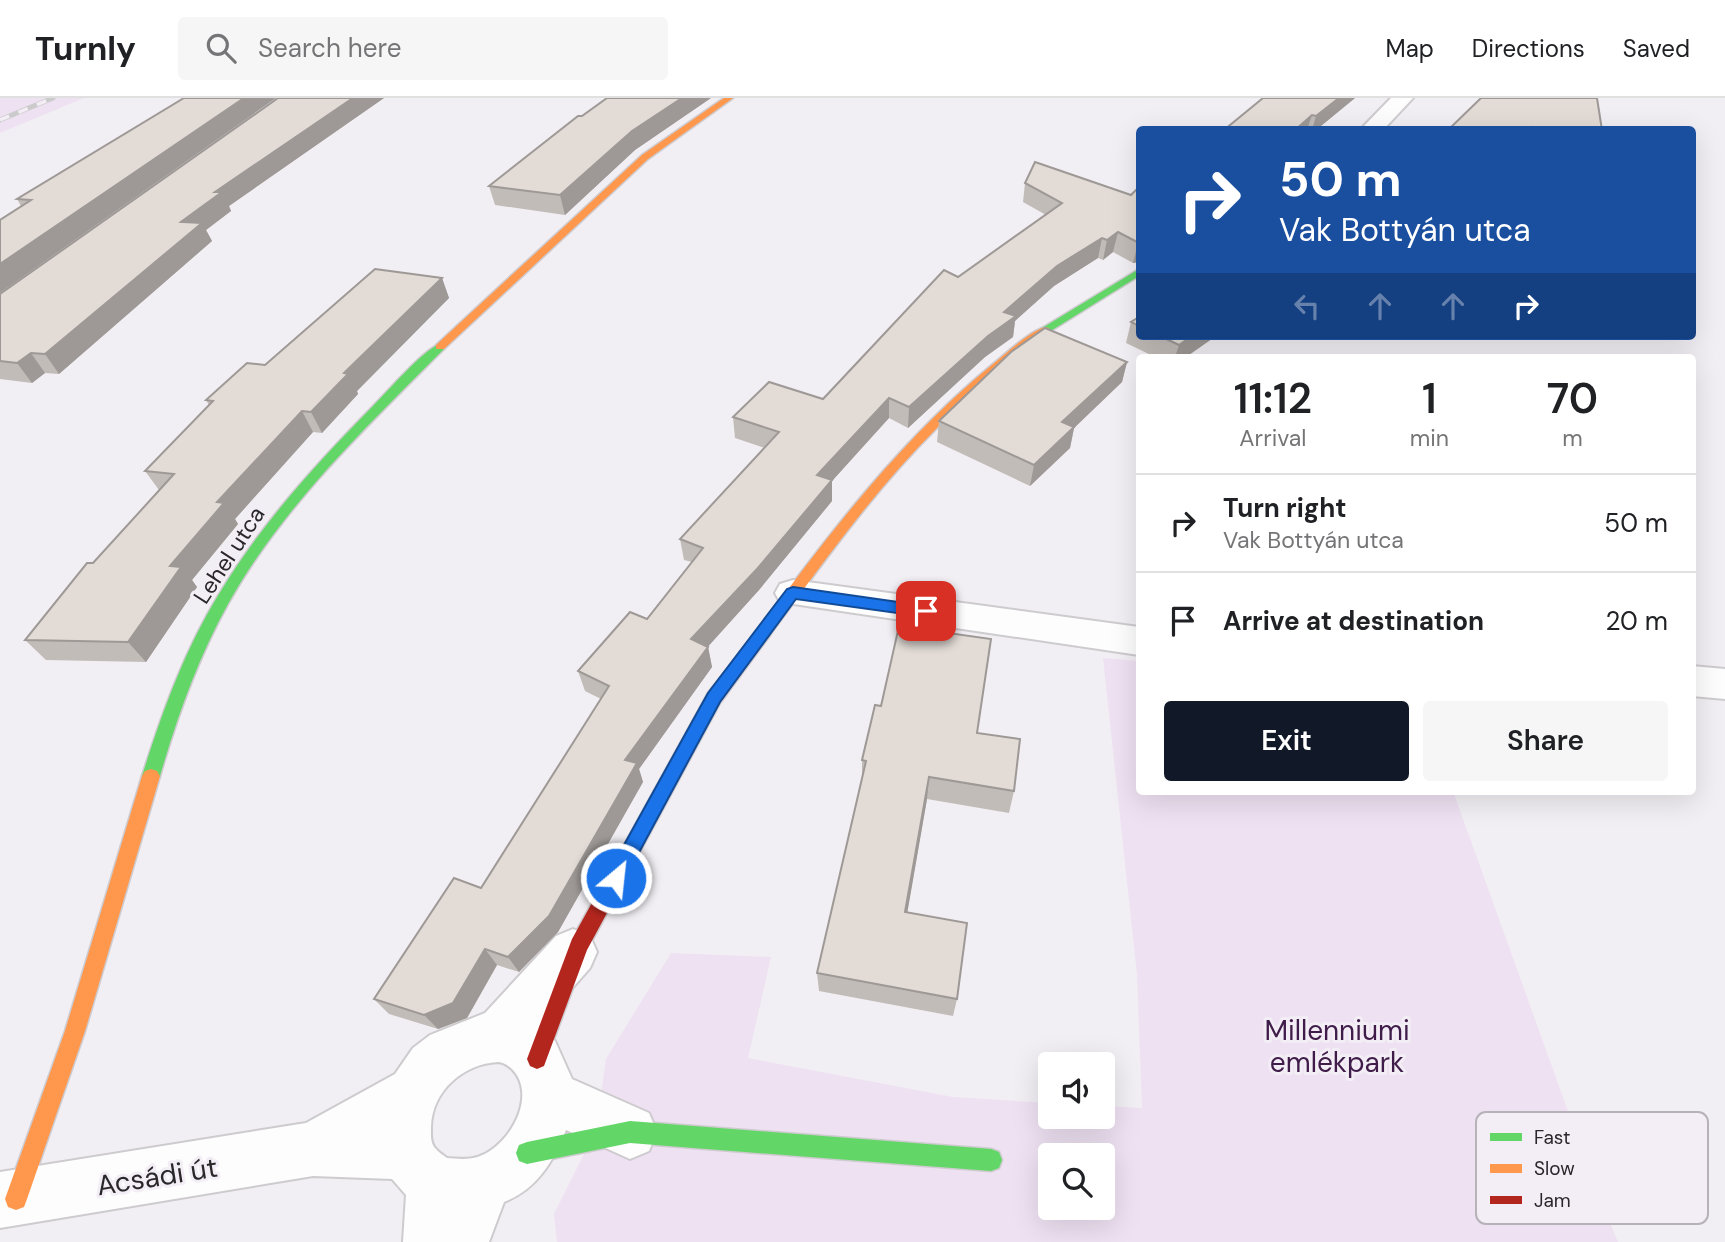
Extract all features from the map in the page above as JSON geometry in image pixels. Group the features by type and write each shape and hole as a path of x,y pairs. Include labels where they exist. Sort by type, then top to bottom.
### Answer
{"street":[{"name":"Lehel utca","path":"8,1200 75,1031 159,750 199,649 236,579 296,497 438,349 645,157 729,98"},
{"path":"1374,126 1403,98"},
{"path":"431,1242 463,1167 543,1125 527,1064 579,946 714,698 894,465 935,422 997,365 1055,323 1136,274"},
{"path":"793,593 1136,641"},
{"path":"1696,681 1725,684"},
{"path":"630,1132 527,1064 481,1038 453,1048 429,1067 412,1093 403,1123 463,1167 630,1132 991,1160"},
{"name":"Acsádi út","path":"313,1149 412,1093"},
{"name":"Acsádi út","path":"8,1200 313,1149 463,1167"},
{"path":"461,1242 463,1167"}],"green space":[{"path":"0,98 84,98 0,133"},
{"name":"Millenniumi emlékpark","path":"1103,658 1136,661 1136,795 1454,795 1568,1112 1476,1112 1476,1224 1610,1224 1618,1242 557,1242 554,1214 596,1130 606,1059 671,953 771,957 748,1058 953,1097 1038,1102 1038,1129 1115,1129 1115,1107 1142,1108 1137,975"}],"building":[{"path":"184,98 244,98 0,264 0,220 31,200 17,199"},
{"path":"278,98 353,98 215,192 222,192 181,222 202,223 45,354 31,353 17,363 0,361 0,294"},
{"path":"607,98 682,98 632,131 560,195 489,186 578,116 582,116"},
{"path":"1263,98 1339,98 1300,126 1229,126"},
{"path":"1481,98 1597,98 1601,126 1452,126"},
{"path":"1035,162 1131,195 1136,190 1136,241 1118,232 1107,240 1102,238 1057,266 1004,312 1016,316 988,336 909,407 889,398 817,475 832,480 757,569 691,639 708,647 625,760 637,763 549,916 508,957 485,949 453,1003 424,1015 374,999 454,878 481,888 609,686 578,671 630,612 647,619 703,548 680,539 779,432 733,417 769,382 823,399 944,270 958,277 1062,203 1025,183"},
{"path":"375,269 442,278 344,373 348,374 311,412 302,411 217,502 224,503 170,566 181,567 128,642 25,640 87,563 93,563 174,474 145,471 213,401 206,400 247,363 265,365"},
{"path":"1045,328 1127,362 1062,422 1074,427 1034,465 939,421 1011,352"},
{"path":"1168,340 1186,340 1179,345"},
{"path":"899,626 991,639 977,733 1020,739 1014,791 929,777 905,912 967,923 957,999 817,973 866,761 862,760 875,705 881,706"}],"railway":[{"path":"0,120 53,98"}],"traffic: fast":[{"path":"1045,330 1136,274"},
{"path":"151,776 167,725 198,648 237,577 282,515 307,486 440,347"},
{"path":"527,1153 630,1132 991,1160"}],"traffic: slow":[{"path":"440,347 645,157 729,98"},
{"path":"762,635 843,528 928,428 1004,361 1045,330"},
{"path":"16,1199 75,1031 151,776"}],"traffic: jam":[{"path":"537,1059 579,946 714,698 762,635"}],"route":[{"path":"616,878 714,698 793,593 926,611"}]}
